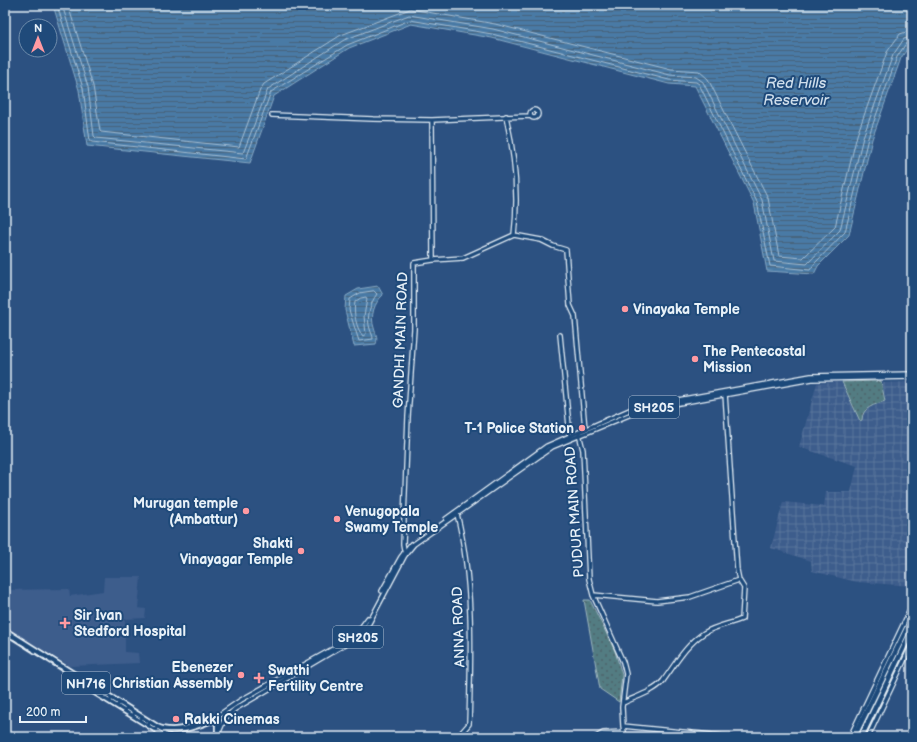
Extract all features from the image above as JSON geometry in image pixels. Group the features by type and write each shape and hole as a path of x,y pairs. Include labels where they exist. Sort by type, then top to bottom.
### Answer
{"highway":[{"path":"854,737 912,618"},
{"path":"861,737 912,630"},
{"name":"NH716","path":"5,631 157,727 168,730"},
{"name":"NH716","path":"5,635 169,737"},
{"path":"169,737 166,733 168,730 188,727 212,720 218,723 218,736"}],"street":[{"path":"272,114 373,119 432,120 530,116"},
{"path":"506,116 514,154 517,183 514,235"},
{"path":"432,120 433,260 463,258 514,235 541,240 566,250 570,305 575,316 585,429"},
{"name":"GANDHI MAIN ROAD","path":"404,554 408,417 414,329 414,262 433,260"},
{"path":"560,335 570,436 579,434 585,429 642,406 729,390 812,376 912,374"},
{"name":"SH205","path":"218,736 225,718 235,709 359,636 369,623 404,554 414,544 552,447 579,434 641,410 812,379 912,377"},
{"path":"623,703 638,697 660,684 681,654 705,633 742,619 744,588 739,580 737,570 726,394"},
{"name":"PUDUR MAIN ROAD","path":"579,434 583,450 589,579 593,595 622,656 626,674 623,703 624,732 603,733 596,737"},
{"name":"SH205","path":"212,720 241,700 356,635 367,621 411,544 547,446 570,436"},
{"name":"ANNA ROAD","path":"457,514 467,566 471,658 469,724 462,732 462,737"},
{"path":"593,595 657,600 676,599 692,597 739,580"},
{"path":"850,737 912,606"},
{"path":"868,737 912,644"},
{"path":"623,726 732,737"}],"shaded area":[{"path":"841,382 860,422 862,421 862,415 867,409 886,401 882,383 907,382 907,416 912,417 912,586 857,582 812,571 811,561 771,548 783,502 824,506 826,492 851,492 857,466 799,447 817,383"},
{"name":"Sir Ivan Stedford Hospital","path":"104,577 141,577 138,608 146,609 145,618 125,619 125,652 138,653 139,663 70,666 5,627 5,590 69,589 70,596 103,591"}],"green space":[{"path":"881,381 885,401 873,405 867,409 864,412 862,420 860,421 842,382"},
{"path":"584,600 590,600 615,651 622,675 619,702 600,689"}],"water":[{"name":"Red Hills Reservoir","path":"53,5 912,5 912,42 901,58 872,139 849,235 818,266 814,274 767,271 754,203 695,86 669,84 492,38 411,24 349,48 274,96 250,163 87,146 79,90"},
{"path":"378,286 383,295 375,306 372,319 377,338 376,344 354,346 345,310 346,296 358,289"}],"railway":[{"path":"5,634 170,737"}],"place":[{"name":"Vinayaka Temple","path":"625,309"},
{"name":"The Pentecostal Mission","path":"695,359"},
{"name":"T-1 Police Station","path":"582,428"},
{"name":"Murugan temple (Ambattur)","path":"246,511"},
{"name":"Venugopala Swamy Temple","path":"337,519"},
{"name":"Shakti Vinayagar Temple","path":"301,551"},
{"name":"Sir Ivan Stedford Hospital","path":"65,623"},
{"name":"Ebenezer Christian Assembly","path":"241,675"},
{"name":"Swathi Fertility Centre","path":"259,678"},
{"name":"Rakki Cinemas","path":"176,719"}]}
